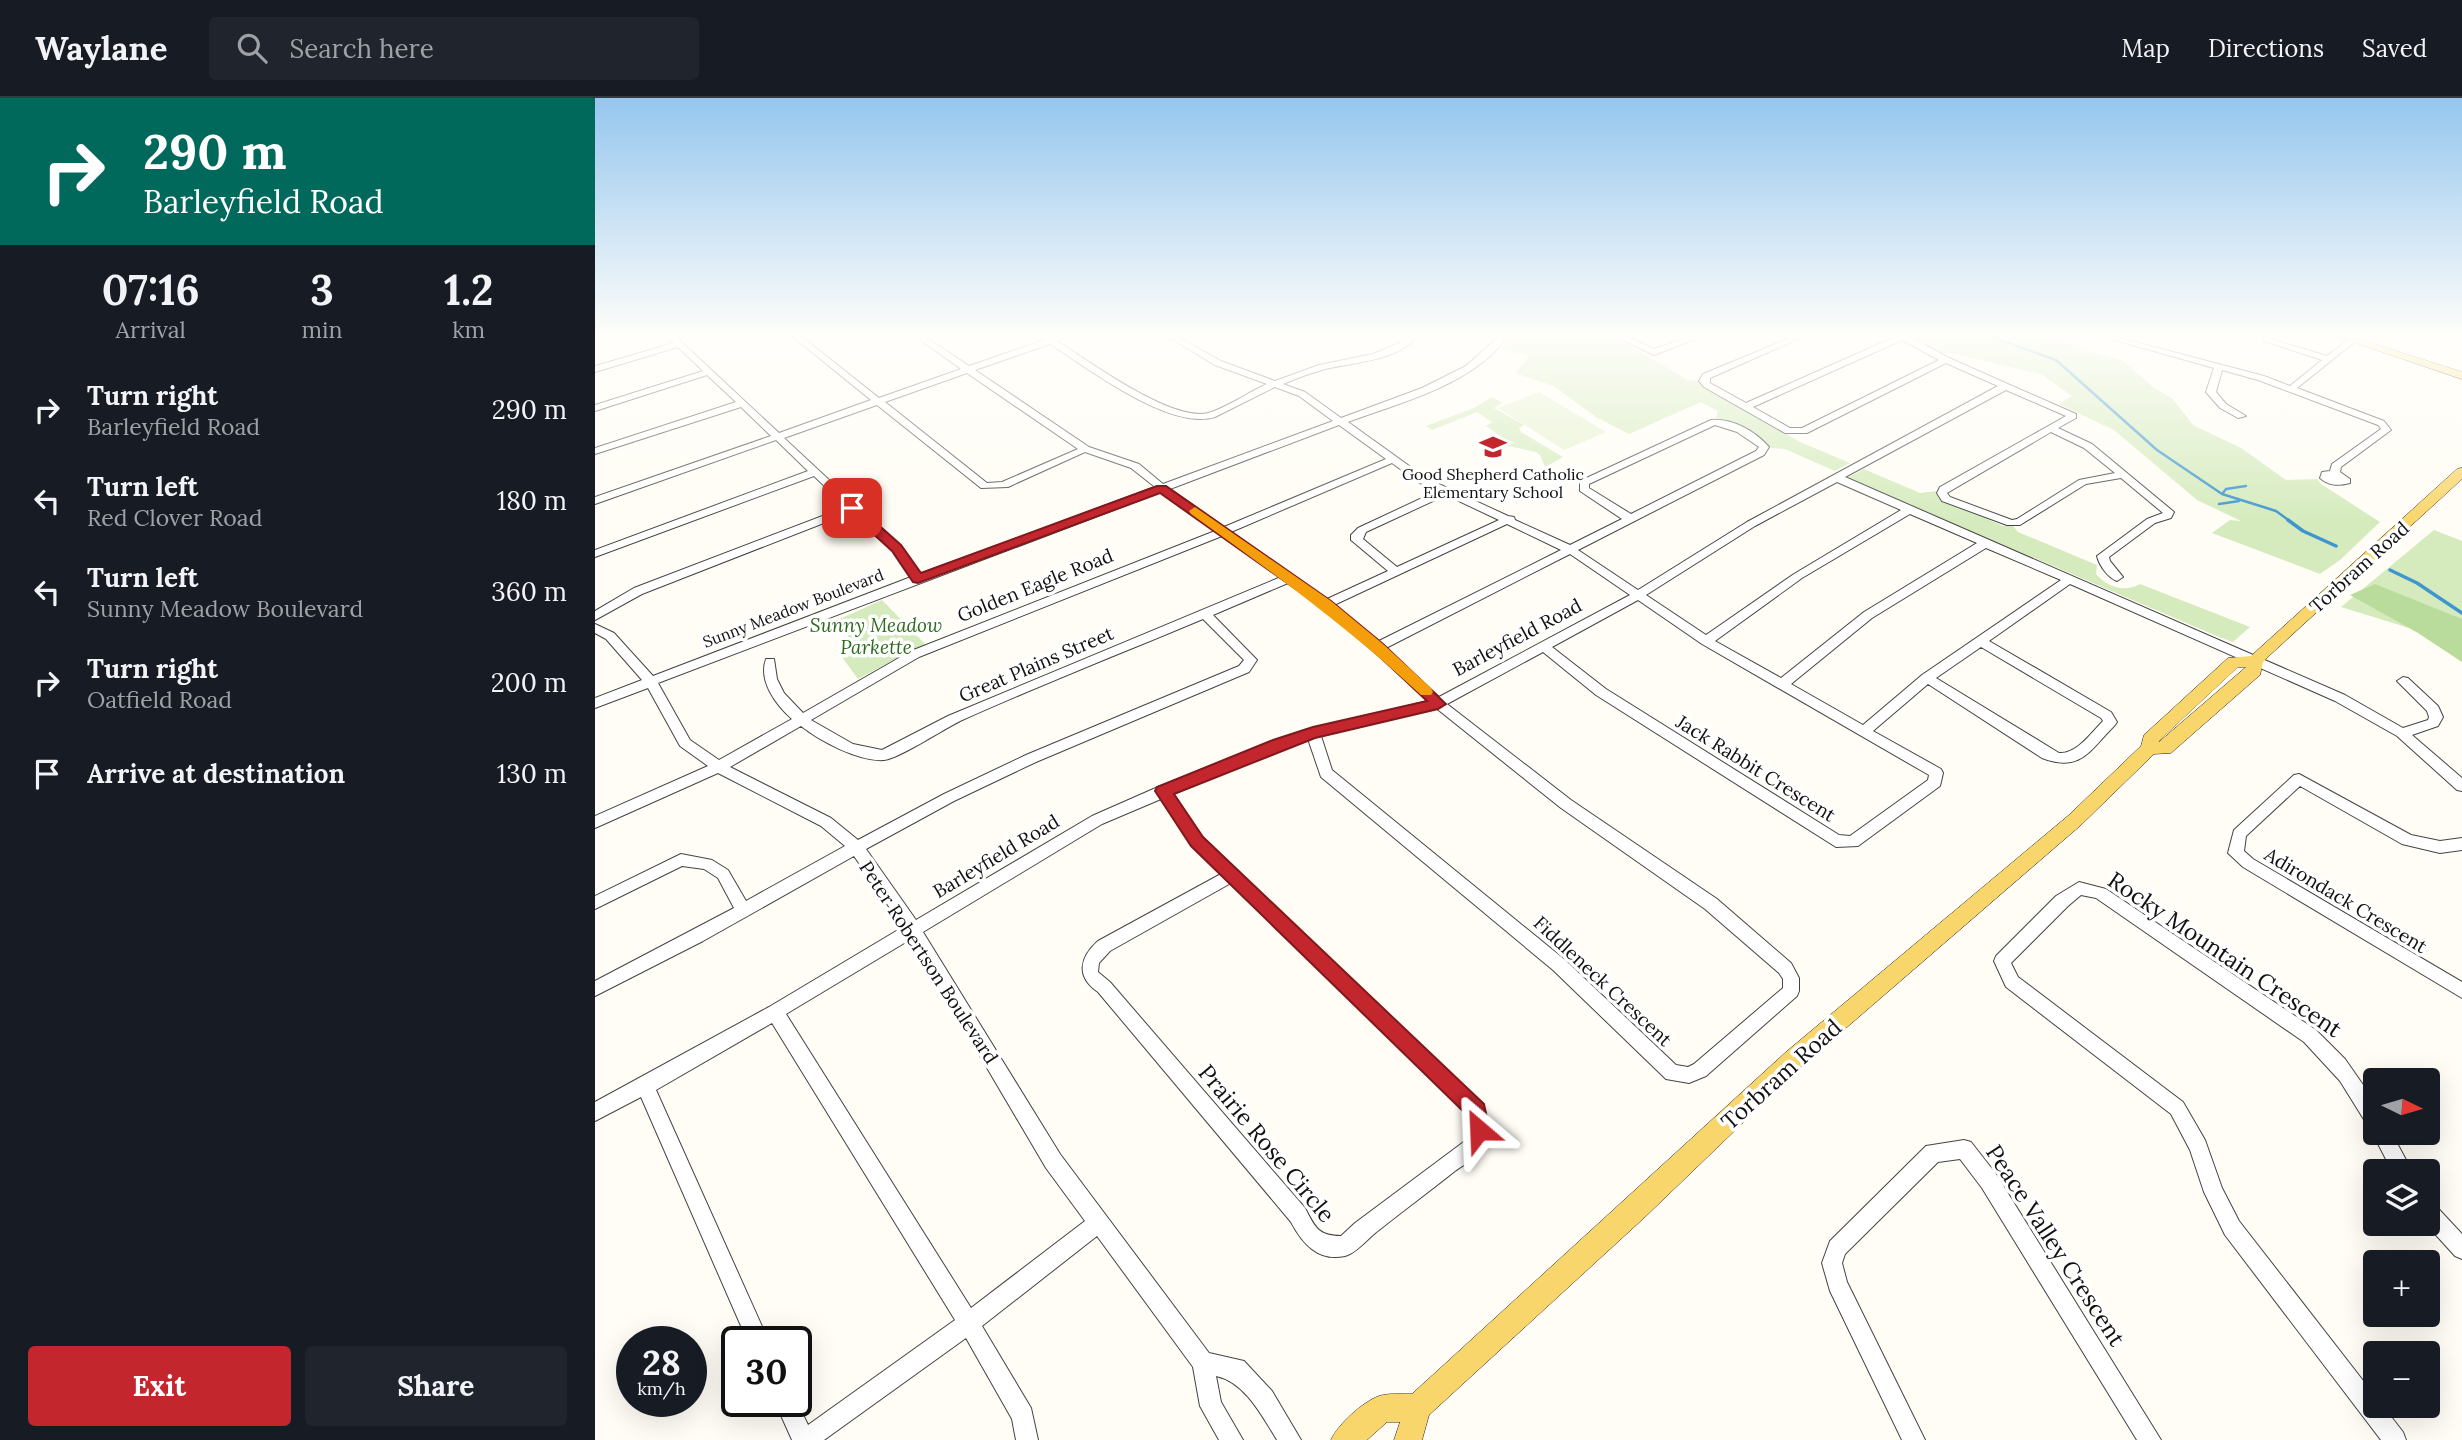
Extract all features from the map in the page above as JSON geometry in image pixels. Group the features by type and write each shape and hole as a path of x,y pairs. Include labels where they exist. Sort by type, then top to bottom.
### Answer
{"main road":[{"name":"Torbram Road","path":"1418,1407 1636,1209 1794,1059 2075,820 2150,748 2165,748 2254,671 2255,661 2462,472"},
{"path":"1345,1440 1382,1409 1418,1407 1408,1440"}],"street":[{"path":"595,408 624,399"},
{"path":"739,399 896,548 918,579"},
{"path":"876,399 985,486 1004,485 1085,449"},
{"path":"595,501 886,399"},
{"path":"1010,399 1085,449 1135,466 1326,604 1378,647 1438,704"},
{"path":"1145,399 1189,417 1210,415 1244,399"},
{"name":"Jack Rabbit Crescent","path":"1309,399 1422,480 1510,519 1571,550 1706,640 1936,773 1935,782 1853,842 1836,841 1601,692 1543,646"},
{"name":"Sunny Meadow Boulevard","path":"595,703 1399,399"},
{"path":"1731,399 1788,431 1804,431 1869,399"},
{"path":"1746,407 1765,399"},
{"name":"Barleyfield Road","path":"595,1112 775,1012 1097,820 1279,744 1313,733 1438,704 1637,596 1751,524 1982,399"},
{"path":"2034,399 2073,416 1944,489 1943,493 1947,499 2011,523 2020,522 2083,482 2124,474"},
{"path":"2217,399 2223,406 2241,416"},
{"path":"2317,399 2378,421 2386,428 2336,466 2335,474"},
{"path":"595,451 743,402"},
{"path":"1378,647 1632,520 1693,485 1760,453 1763,447 1758,440 1729,424 1714,422 1584,483 1584,489 1632,520"},
{"path":"2052,429 2088,446 2169,512 2103,556 2103,562 2117,577"},
{"name":"Golden Eagle Road","path":"595,822 719,768 915,654 1224,531 1392,460"},
{"path":"595,554 815,472"},
{"path":"1835,477 2340,698 2403,733 2462,786"},
{"path":"1396,572 1357,540 1357,535 1362,530 1447,491"},
{"path":"595,616 638,591 852,508"},
{"path":"1706,640 1798,576 1908,510"},
{"path":"1326,604 1510,519"},
{"path":"1781,685 1868,615 1986,543"},
{"name":"Great Plains Street","path":"770,662 768,675 773,689 803,719 834,743 875,756 884,755 953,719 1289,579"},
{"path":"1864,732 1927,678 2070,579"},
{"path":"595,989 638,968 855,846 1002,771 1244,669 1251,660 1205,614"},
{"name":"Peter Robertson Boulevard","path":"595,628 610,636 650,682 685,743 719,768 826,822 855,846 913,929 1053,1161 1203,1363 1211,1406 1233,1440"},
{"path":"1927,678 2047,754 2061,759 2067,759 2083,749 2110,722 2106,715 1980,641"},
{"path":"2403,681 2433,709 2436,717 2433,723 2403,733"},
{"name":"Fiddleneck Crescent","path":"1313,733 1326,773 1559,965 1672,1073 1689,1074 1700,1070 1791,991 1791,978 1785,968 1711,904 1566,804 1438,704"},
{"name":"Adirondack Crescent","path":"2462,844 2440,847 2407,840 2299,779 2239,834 2236,853 2248,863 2462,991"},
{"name":"Prairie Rose Circle","path":"1163,791 1197,841 1231,876 1477,1111 1479,1130 1472,1147 1371,1222 1345,1246 1325,1247 1311,1240 1298,1215 1104,987 1094,981 1089,969 1091,958 1104,946 1231,876"},
{"path":"595,903 681,860 707,864 723,874 743,910"},
{"name":"Rocky Mountain Crescent","path":"2363,1098 2336,1059 2310,1037 2100,893 2079,888 2062,901 2003,961 2012,982 2177,1108 2197,1146 2214,1192 2232,1228 2395,1440"},
{"path":"775,1012 969,1323 1023,1416 1027,1440"},
{"path":"645,1086 752,1326"},
{"name":"Peace Valley Crescent","path":"1914,1440 1837,1284 1832,1263 1837,1248 1933,1153 1964,1149 1989,1181 2150,1440"},
{"path":"793,1417 804,1440 969,1323 1098,1223"},
{"path":"2440,1225 2462,1249"},
{"path":"1203,1363 1236,1369 1264,1399 1290,1440"}],"green space":[{"path":"1489,399 1495,399 1502,403 1494,408 1524,425 1519,428 1521,432 1563,457 1545,467 1536,452 1504,445 1510,443 1486,426 1492,422 1477,412 1432,430 1426,426 1474,408"},
{"path":"1522,399 1550,399 1606,432 1564,450 1498,408"},
{"path":"1571,399 1727,399 1800,442 1850,463 1835,471 1785,449 1771,448 1731,421 1716,418 1718,411 1701,402 1629,434 1596,417"},
{"path":"2068,399 2172,399 2193,425 2241,448 2286,480 2317,479 2380,522 2340,560 2320,574 2212,533 2230,520 2241,521 2197,500 2114,430 2059,404"},
{"path":"1864,469 1920,493 1936,491 1939,498 1945,501 2003,526 2013,526 2018,532 2097,565 2096,574 2111,585 2128,588 2140,584 2250,627 2233,642 2219,637 1847,478"},
{"path":"2434,530 2462,541 2462,662 2422,632 2341,607"},
{"path":"2375,584 2462,619 2462,662 2418,633 2350,595"},
{"name":"Sunny Meadow Parkette","path":"882,600 926,645 858,679 839,653 848,636 833,622"}],"waterway":[{"path":"2099,399 2157,450 2222,494"},
{"path":"2222,494 2226,489 2246,486"},
{"path":"2222,494 2276,511 2291,522"},
{"path":"2219,504 2239,501"},
{"path":"2288,520 2303,531 2336,546"},
{"path":"2390,570 2417,583 2462,613"}],"slow traffic":[{"path":"1195,511 1326,604 1426,692"}],"place":[{"name":"Good Shepherd Catholic Elementary School","path":"1493,447"}],"route":[{"path":"852,508 896,548 918,579 1162,488 1326,604 1378,647 1438,704 1313,733 1163,791 1197,841 1231,876 1455,1093 1477,1111 1479,1130"}]}
